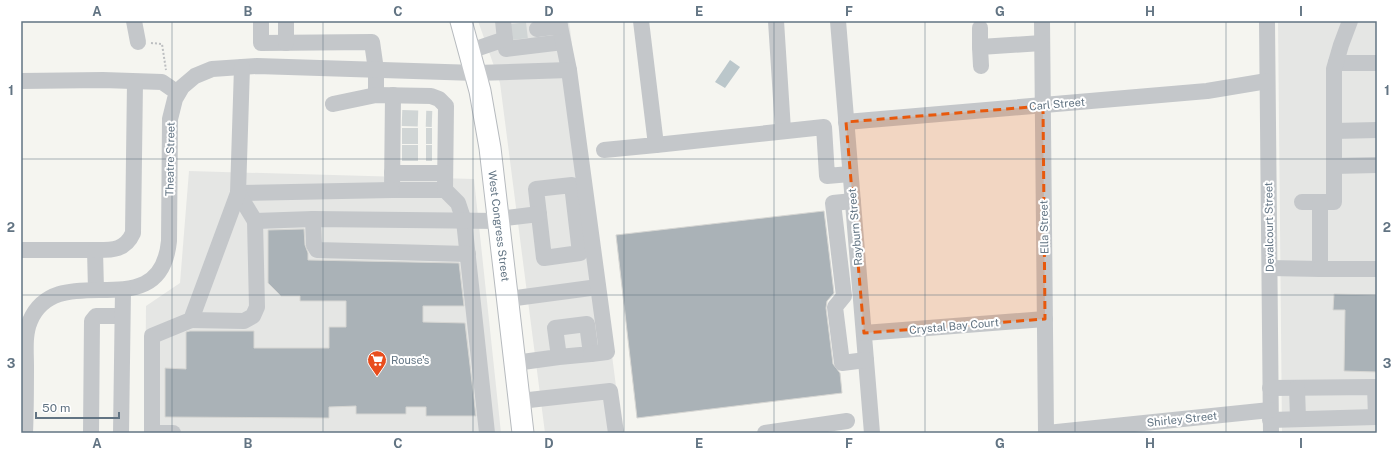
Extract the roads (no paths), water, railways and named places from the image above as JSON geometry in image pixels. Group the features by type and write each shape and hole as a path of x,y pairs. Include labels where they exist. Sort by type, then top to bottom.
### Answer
{"main road":[{"name":"West Congress Street","path":"461,21 476,73 487,133 523,433"}],"street":[{"path":"134,21 138,42"},
{"path":"261,21 261,66"},
{"path":"286,21 286,43"},
{"path":"641,21 656,145"},
{"path":"776,21 783,130"},
{"name":"Rayburn Street","path":"838,21 872,427"},
{"name":"Ella Street","path":"1042,21 1047,433"},
{"name":"Devalcourt Street","path":"1267,21 1270,421"},
{"path":"1302,202 1334,202 1334,69 1350,21"},
{"path":"515,363 607,352 569,70 560,24 537,29"},
{"path":"980,28 981,66"},
{"path":"470,51 506,31 506,49 563,42"},
{"path":"261,43 372,42 376,70 376,95"},
{"path":"980,47 1042,43"},
{"path":"1336,62 1377,63"},
{"path":"21,80 162,82 180,89 202,72 212,69 261,66 476,73 569,70"},
{"path":"191,320 238,193 242,67"},
{"name":"Carl Street","path":"846,122 1208,91 1267,81"},
{"path":"21,250 115,250 130,240 133,233 135,82"},
{"name":"Theatre Street","path":"25,433 25,323 35,311 54,295 65,292 123,290 137,287 154,276 165,261 168,251 170,119 172,106 180,89"},
{"path":"333,104 376,95 393,95 431,96 440,99 446,106 439,119 439,152 445,173 445,190 458,203 464,221 487,433"},
{"path":"392,190 392,173 397,153 398,118 393,95"},
{"path":"604,150 783,130 824,127 827,176 850,174"},
{"path":"1334,131 1377,130"},
{"path":"1334,166 1377,165"},
{"path":"392,173 445,173"},
{"path":"572,185 580,253 544,258 539,214 536,189 572,185"},
{"path":"238,193 445,190"},
{"path":"173,433 152,433 152,336 191,320 244,321 253,316 257,308 254,221 238,193"},
{"path":"853,201 833,203 844,296 836,307 842,363 866,360"},
{"path":"1320,202 1320,269"},
{"path":"254,221 313,219 464,221 498,220 539,214"},
{"path":"313,219 314,245 317,250 468,254"},
{"path":"94,250 96,290"},
{"path":"1270,268 1377,269"},
{"path":"508,299 598,287"},
{"path":"121,433 123,290"},
{"path":"844,296 860,294"},
{"path":"91,433 92,320 96,316 122,316"},
{"name":"Crystal Bay Court","path":"864,333 1045,319"},
{"path":"559,358 555,328 587,324 591,354"},
{"name":"Shirley Street","path":"1047,433 1298,419 1376,417 1375,387 1297,388"},
{"path":"1270,388 1297,388 1298,419"},
{"path":"520,401 610,391 616,433"},
{"path":"765,433 848,427 872,427"}],"tunnel":[{"path":"511,32 537,29"},
{"path":"402,118 432,119"},
{"path":"402,136 432,136"},
{"path":"402,153 432,153"}],"place":[{"name":"Rouse's","path":"377,377"}]}
